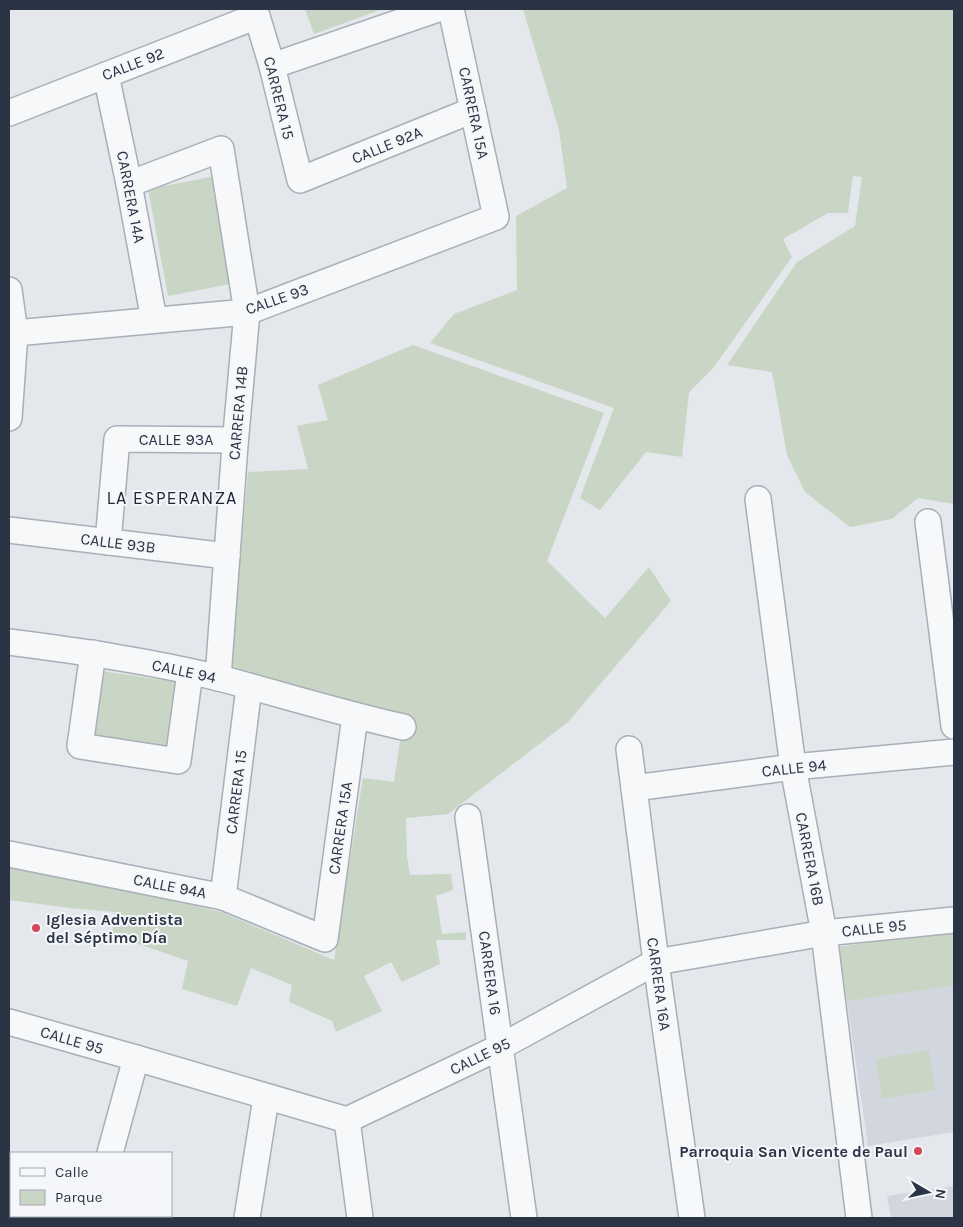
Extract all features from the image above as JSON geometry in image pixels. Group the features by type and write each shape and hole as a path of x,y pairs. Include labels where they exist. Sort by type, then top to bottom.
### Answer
{"street":[{"path":"272,66 438,9"},
{"name":"CARRERA 15A","path":"451,9 496,217"},
{"name":"CARRERA 15","path":"256,16 272,66 300,180"},
{"name":"CALLE 92","path":"9,112 256,16"},
{"name":"CARRERA 14A","path":"106,75 129,184 154,320"},
{"name":"CALLE 92A","path":"300,180 474,110"},
{"name":"CARRERA 14B","path":"129,184 221,149 247,312 235,440 218,678"},
{"name":"CALLE 93","path":"16,333 247,312 496,217"},
{"path":"9,290 16,333 9,418"},
{"name":"CALLE 93A","path":"108,542 117,439 235,440"},
{"name":"CARRERA 16B","path":"758,499 793,768 824,934 859,1218"},
{"path":"928,522 954,726"},
{"name":"CALLE 93B","path":"9,530 227,556"},
{"name":"CALLE 94","path":"9,642 93,652 218,678 355,716 403,727"},
{"path":"93,652 80,746 178,761 190,672"},
{"name":"CARRERA 15","path":"223,897 249,687"},
{"name":"CARRERA 15A","path":"325,939 355,716"},
{"name":"CARRERA 16A","path":"629,749 656,962 692,1218"},
{"name":"CALLE 94","path":"634,788 793,768 954,752"},
{"name":"CARRERA 16","path":"468,817 524,1218"},
{"name":"CALLE 94A","path":"9,854 223,897 325,939"},
{"name":"CALLE 95","path":"9,1022 347,1120 500,1047 656,962 824,934 954,920"},
{"path":"110,1152 136,1058"},
{"path":"247,1218 266,1098"},
{"path":"347,1120 360,1218"}],"shaded area":[{"path":"954,930 954,1132 868,1146 839,947"},
{"path":"954,1186 954,1218 891,1218 887,1196"}],"green space":[{"path":"305,9 383,9 314,34"},
{"path":"523,9 954,9 954,504 918,498 892,519 850,527 805,492 787,455 772,372 727,365 797,262 855,226 862,177 853,176 848,213 828,213 783,239 792,257 714,367 689,392 682,457 646,452 600,510 580,498 614,408 430,343 454,314 517,290 516,216 567,188 559,130"},
{"path":"216,176 236,283 168,296 148,189"},
{"path":"413,345 604,413 547,561 605,618 649,567 671,601 568,722 448,814 406,818 407,857 410,875 451,874 453,890 436,896 442,934 466,932 466,940 436,940 440,964 402,982 391,962 364,976 382,1011 336,1032 332,1021 289,1002 292,985 251,968 237,1006 182,989 188,961 112,935 115,912 9,900 9,863 221,912 334,960 363,778 394,782 401,734 230,673 248,472 308,469 297,426 328,420 318,385"},
{"path":"95,670 183,683 172,756 84,742"},
{"path":"954,930 954,985 847,1001 839,947"},
{"path":"929,1050 935,1090 882,1099 876,1059"}],"place":[{"name":"Iglesia Adventista del Séptimo Día","path":"36,928"},
{"name":"Parroquia San Vicente de Paul","path":"918,1151"}],"district":[{"name":"LA ESPERANZA","path":"172,498"}]}
